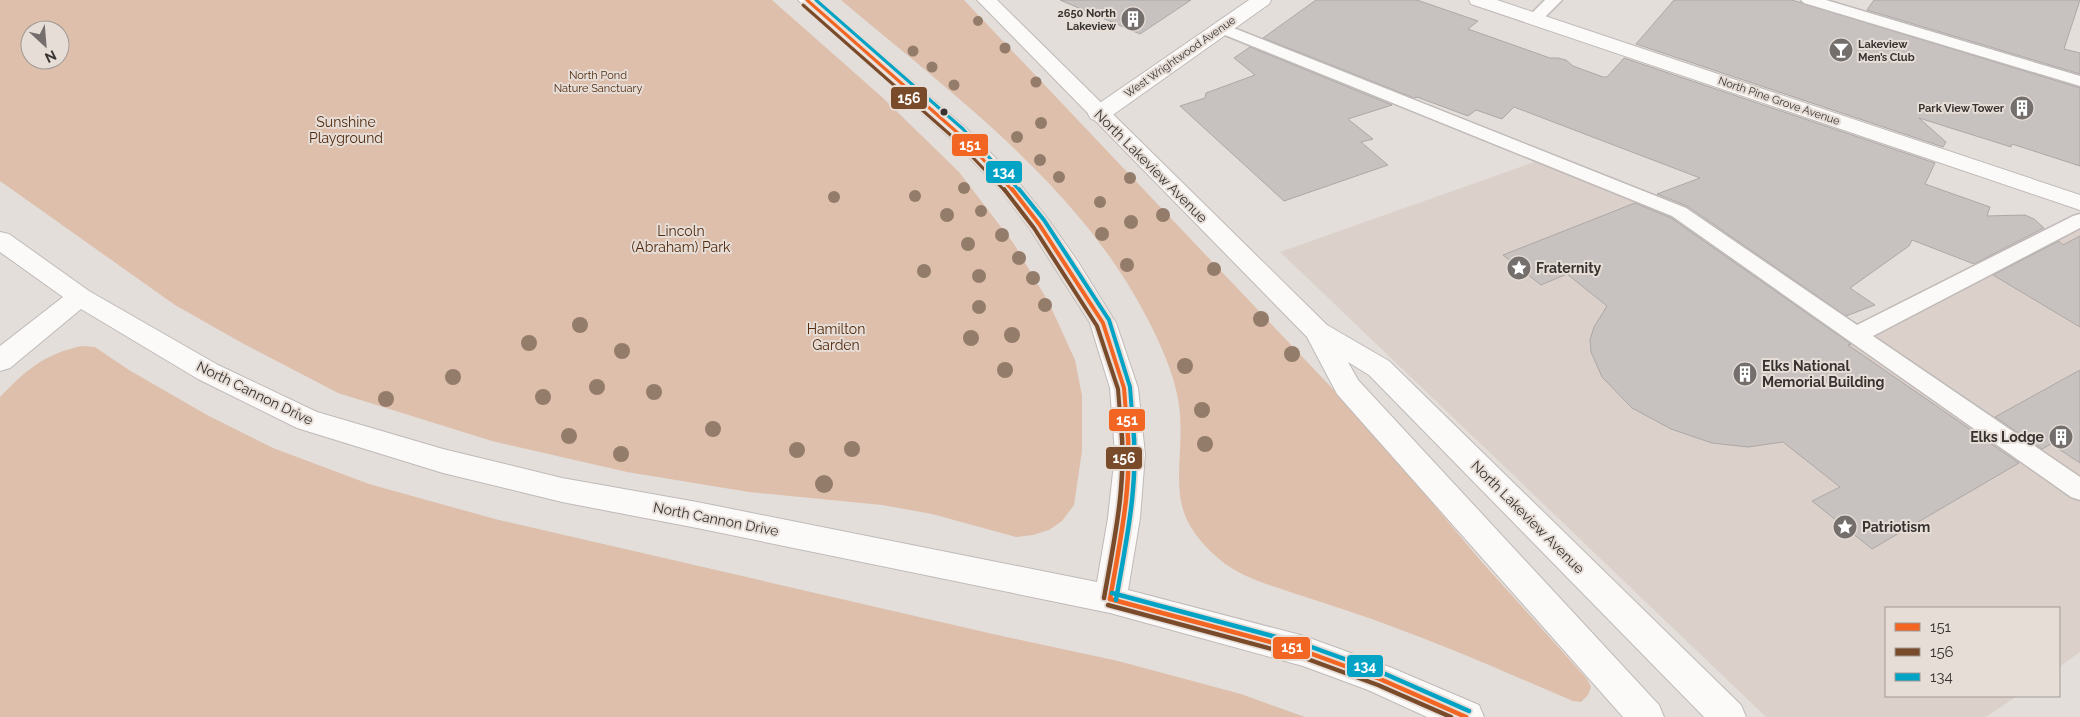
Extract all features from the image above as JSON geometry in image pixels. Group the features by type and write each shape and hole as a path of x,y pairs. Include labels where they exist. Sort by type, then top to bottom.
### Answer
{"street":[{"path":"807,0 959,134 1008,184 1054,246 1103,323 1124,388 1130,454 1124,518 1110,598"},
{"name":"North Lakeview Avenue","path":"986,0 1318,332 1380,368 1728,717"},
{"name":"West Wrightwood Avenue","path":"1099,114 1262,0"},
{"name":"North Pine Grove Avenue","path":"1478,0 2080,202"},
{"name":"North Cannon Drive","path":"0,240 80,297 208,372 307,420 443,461 562,490 1110,598 1304,651 1380,679 1466,717"},
{"path":"0,361 80,297"},
{"name":"North Lakeview Avenue","path":"1318,332 1347,387 1637,713"}],"lane":[{"path":"1534,19 1554,0"},
{"path":"1809,0 2080,81"},
{"path":"1221,28 1679,212 2080,490"},
{"path":"1856,335 2080,220"}],"shaded area":[{"path":"1537,161 1675,216 1856,340 2080,227 2080,652 2060,666 2060,607 1885,607 1885,697 2016,697 1986,717 1766,717 1280,252"}],"green space":[{"name":"Lincoln (Abraham) Park","path":"0,0 772,0 882,97 959,172 1014,244 1049,303 1075,360 1082,396 1082,451 1074,505 1062,521 1049,530 1033,535 1016,537 932,514 882,505 749,492 627,472 492,441 338,393 242,343 175,305 0,181"},
{"path":"841,0 964,0 1366,424 1481,561 1587,679 1591,687 1588,695 1581,702 1573,701 1418,636 1254,579 1236,571 1219,559 1201,541 1189,525 1183,508 1179,475 1180,414 1176,389 1168,364 1146,316 1118,269 1085,225 1049,183 1010,144"},
{"path":"82,346 95,347 129,370 207,415 273,448 369,484 495,519 1118,661 1241,694 1305,717 0,717 0,397 36,364 69,349"}],"building":[{"name":"2650 North Lakeview","path":"1060,0 1191,0 1140,34"},
{"path":"1316,0 1417,0 1478,21 1468,29 1550,58 1566,60 1573,66 1603,77 1607,77 1624,58 1935,163 1925,184 1990,207 1987,216 2025,215 2034,219 2044,228 1974,264 1912,240 1909,246 1850,288 1875,305 1846,316 1687,206 1657,194 1700,178 1514,107 1502,119 1476,110 1468,116 1417,97 1414,98 1263,38"},
{"path":"1674,0 1792,0 2080,88 2080,166 2012,144 2011,147 1919,118 1946,142 1943,147 1636,44"},
{"path":"1874,0 2080,0 2064,49 2080,53 2080,74 1867,10"},
{"path":"1250,47 1392,105 1348,119 1373,139 1361,142 1388,165 1284,201 1180,106 1205,98 1206,93 1255,75 1234,58"},
{"name":"Elks National Memorial Building","path":"1635,203 1671,218 1851,344 1848,345 2019,463 1872,549 1812,501 1840,487 1783,442 1748,447 1712,443 1671,429 1632,408 1602,377 1591,352 1590,340 1594,327 1607,306 1567,274 1541,285 1503,255"},
{"path":"2080,236 2080,327 1993,275 2059,241 2063,245"},
{"name":"Elks Lodge","path":"2080,370 2080,463 2051,444 2042,449 1995,417"}],"transit line":[{"name":"151","path":"807,0 959,134 1008,184 1039,224 1103,323 1124,388 1130,454 1124,518 1110,599"},
{"name":"134","path":"816,0 963,129 1012,180 1044,220 1109,320 1130,387 1136,454 1130,519 1116,600"},
{"name":"156","path":"803,5 955,139 1003,188 1034,228 1097,326 1118,389 1124,454 1118,517 1104,598"},
{"name":"134","path":"1112,593 1306,645 1383,673 1469,711"},
{"name":"151","path":"1110,599 1304,651 1380,679 1466,717"},
{"name":"156","path":"1108,605 1302,657 1378,685 1451,717"}],"place":[{"name":"2650 North Lakeview","path":"1133,19"},
{"name":"Lakeview Men’s Club","path":"1841,50"},
{"name":"Park View Tower","path":"2022,108"},
{"name":"Fraternity","path":"1519,268"},
{"name":"Elks National Memorial Building","path":"1745,374"},
{"name":"Elks Lodge","path":"2061,437"},
{"name":"Patriotism","path":"1845,527"}],"park label":[{"name":"North Pond Nature Sanctuary","path":"598,81"},
{"name":"Sunshine Playground","path":"346,130"},
{"name":"Hamilton Garden","path":"836,338"}]}
